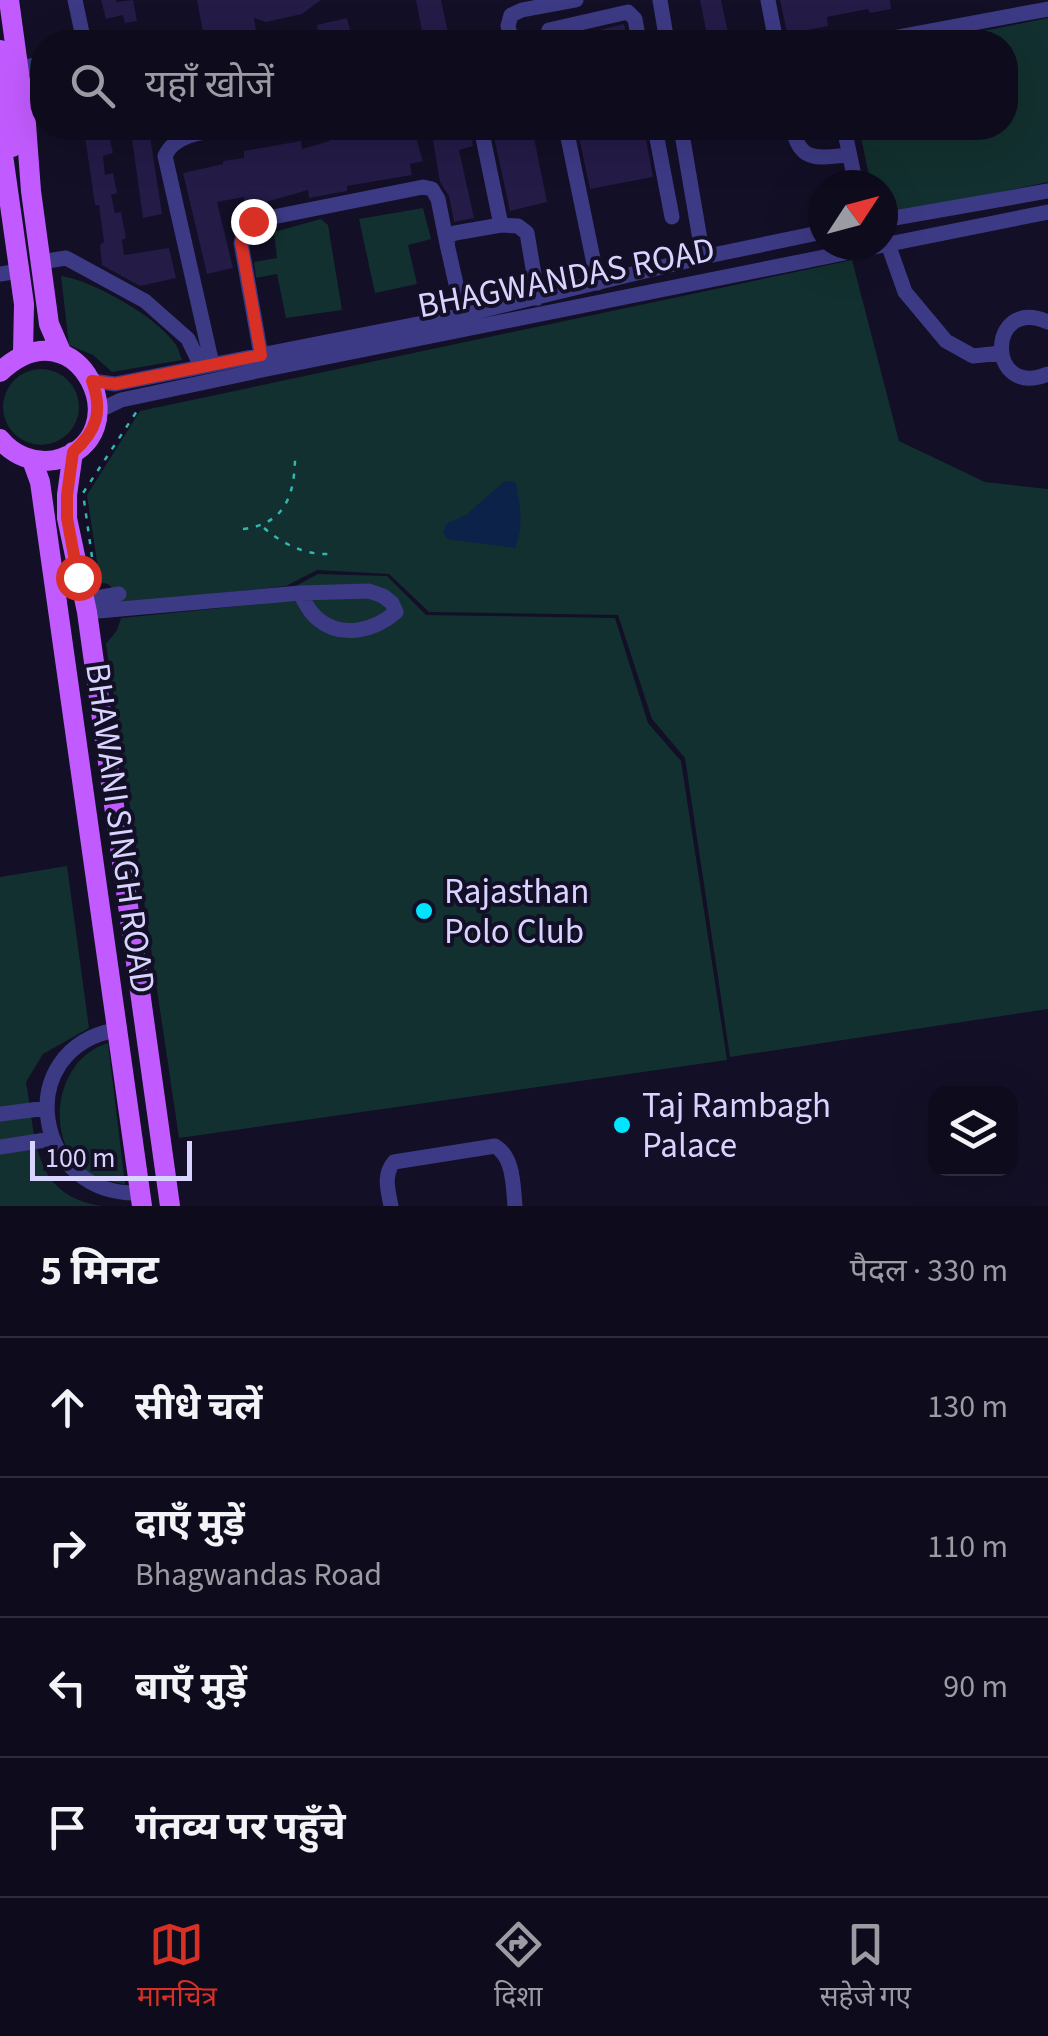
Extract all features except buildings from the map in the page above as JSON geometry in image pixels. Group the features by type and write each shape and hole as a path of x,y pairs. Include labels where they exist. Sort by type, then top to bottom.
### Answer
{"main road":[{"path":"9,0 49,324 62,354"},
{"path":"0,50 14,166 7,177"},
{"path":"0,134 7,177 10,273 24,304 24,354"},
{"path":"0,372 24,354 62,354 84,369 92,381 98,411 86,441 73,452 47,461 20,456 0,439"},
{"path":"73,452 67,518 86,606 170,1206"},
{"name":"BHAWANI SINGH ROAD","path":"32,460 40,482 141,1200"}],"street":[{"path":"75,0 81,30"},
{"path":"509,30 511,15 522,10 576,0"},
{"path":"660,0 665,30"},
{"path":"768,0 774,30"},
{"path":"937,30 1048,10"},
{"path":"549,30 628,12 635,19 637,30"},
{"path":"19,68 30,66"},
{"path":"179,140 165,156 207,365"},
{"path":"483,140 500,225"},
{"path":"568,140 598,283"},
{"path":"658,140 672,217"},
{"path":"683,140 703,257"},
{"path":"795,140 804,152 818,158 848,155"},
{"path":"846,140 852,170"},
{"path":"261,355 241,242 245,227 253,221 423,187 432,189 438,199 463,314"},
{"path":"898,217 1048,191"},
{"name":"BHAGWANDAS ROAD","path":"898,242 1048,212"},
{"path":"447,244 454,233 500,225 524,229 538,298"},
{"name":"BHAGWANDAS ROAD","path":"92,381 115,384 463,314 808,235"},
{"path":"41,262 66,258 145,301 188,339 207,365"},
{"name":"BHAGWANDAS ROAD","path":"98,411 121,400 237,375 808,258"},
{"path":"894,260 905,292 946,341 973,356 1001,354"},
{"path":"1048,322 1028,317 1018,320 1000,343 1004,363 1019,376 1039,378 1048,374"},
{"path":"86,606 300,593 368,591 383,596 396,612 368,630 332,628 316,619 300,593"},
{"path":"86,606 119,594"},
{"path":"116,1030 90,1038 64,1060 49,1090 46,1119 63,1160 73,1170 97,1187 141,1200"},
{"path":"0,1114 47,1108"},
{"path":"0,1147 52,1139"},
{"path":"391,1206 386,1177 394,1162 496,1146 507,1157 514,1206"}],"path":[{"path":"93,564 83,493 138,409"},
{"path":"243,529 263,526 289,500 294,488 295,460"},
{"path":"263,526 304,552 330,554"}],"green space":[{"path":"1048,18 1048,182 898,214 898,170 868,170 862,140 1018,140 1018,30 988,30"},
{"path":"423,208 431,239 408,245 417,284 375,293 359,219"},
{"path":"321,219 328,225 342,310 286,318 277,274 256,278 254,262 277,258 274,232"},
{"path":"852,260 899,441 985,482 1048,489 1048,1009 730,1057 685,758 652,719 618,615 429,612 389,574 317,570 286,586 121,603 120,595 100,582 87,495 140,411"},
{"path":"61,276 90,285 140,312 167,334 182,360 112,372 93,355 69,345"},
{"path":"41,369 68,380 79,407 68,434 41,445 14,434 3,407 14,380"},
{"name":"Rajasthan Polo Club","path":"318,574 387,576 426,615 615,618 648,723 681,761 727,1060 179,1138 106,644 121,618 262,604"},
{"path":"67,866 89,1028 43,1054 26,1082 36,1143 50,1177 79,1200 102,1206 0,1206 0,877"},
{"path":"108,1043 125,1184 96,1177 81,1168 62,1135 60,1116 67,1079 77,1063"}],"water":[{"path":"505,481 516,483 519,500 515,548 447,539 443,533 446,524 466,515"}],"place":[{"name":"Rajasthan Polo Club","path":"424,911"},
{"name":"Taj Rambagh Palace","path":"622,1125"}],"route":[{"path":"78,577 67,518 67,495 73,452 94,428 98,411 92,381 115,384 261,355 241,242 245,227 253,221"}]}
